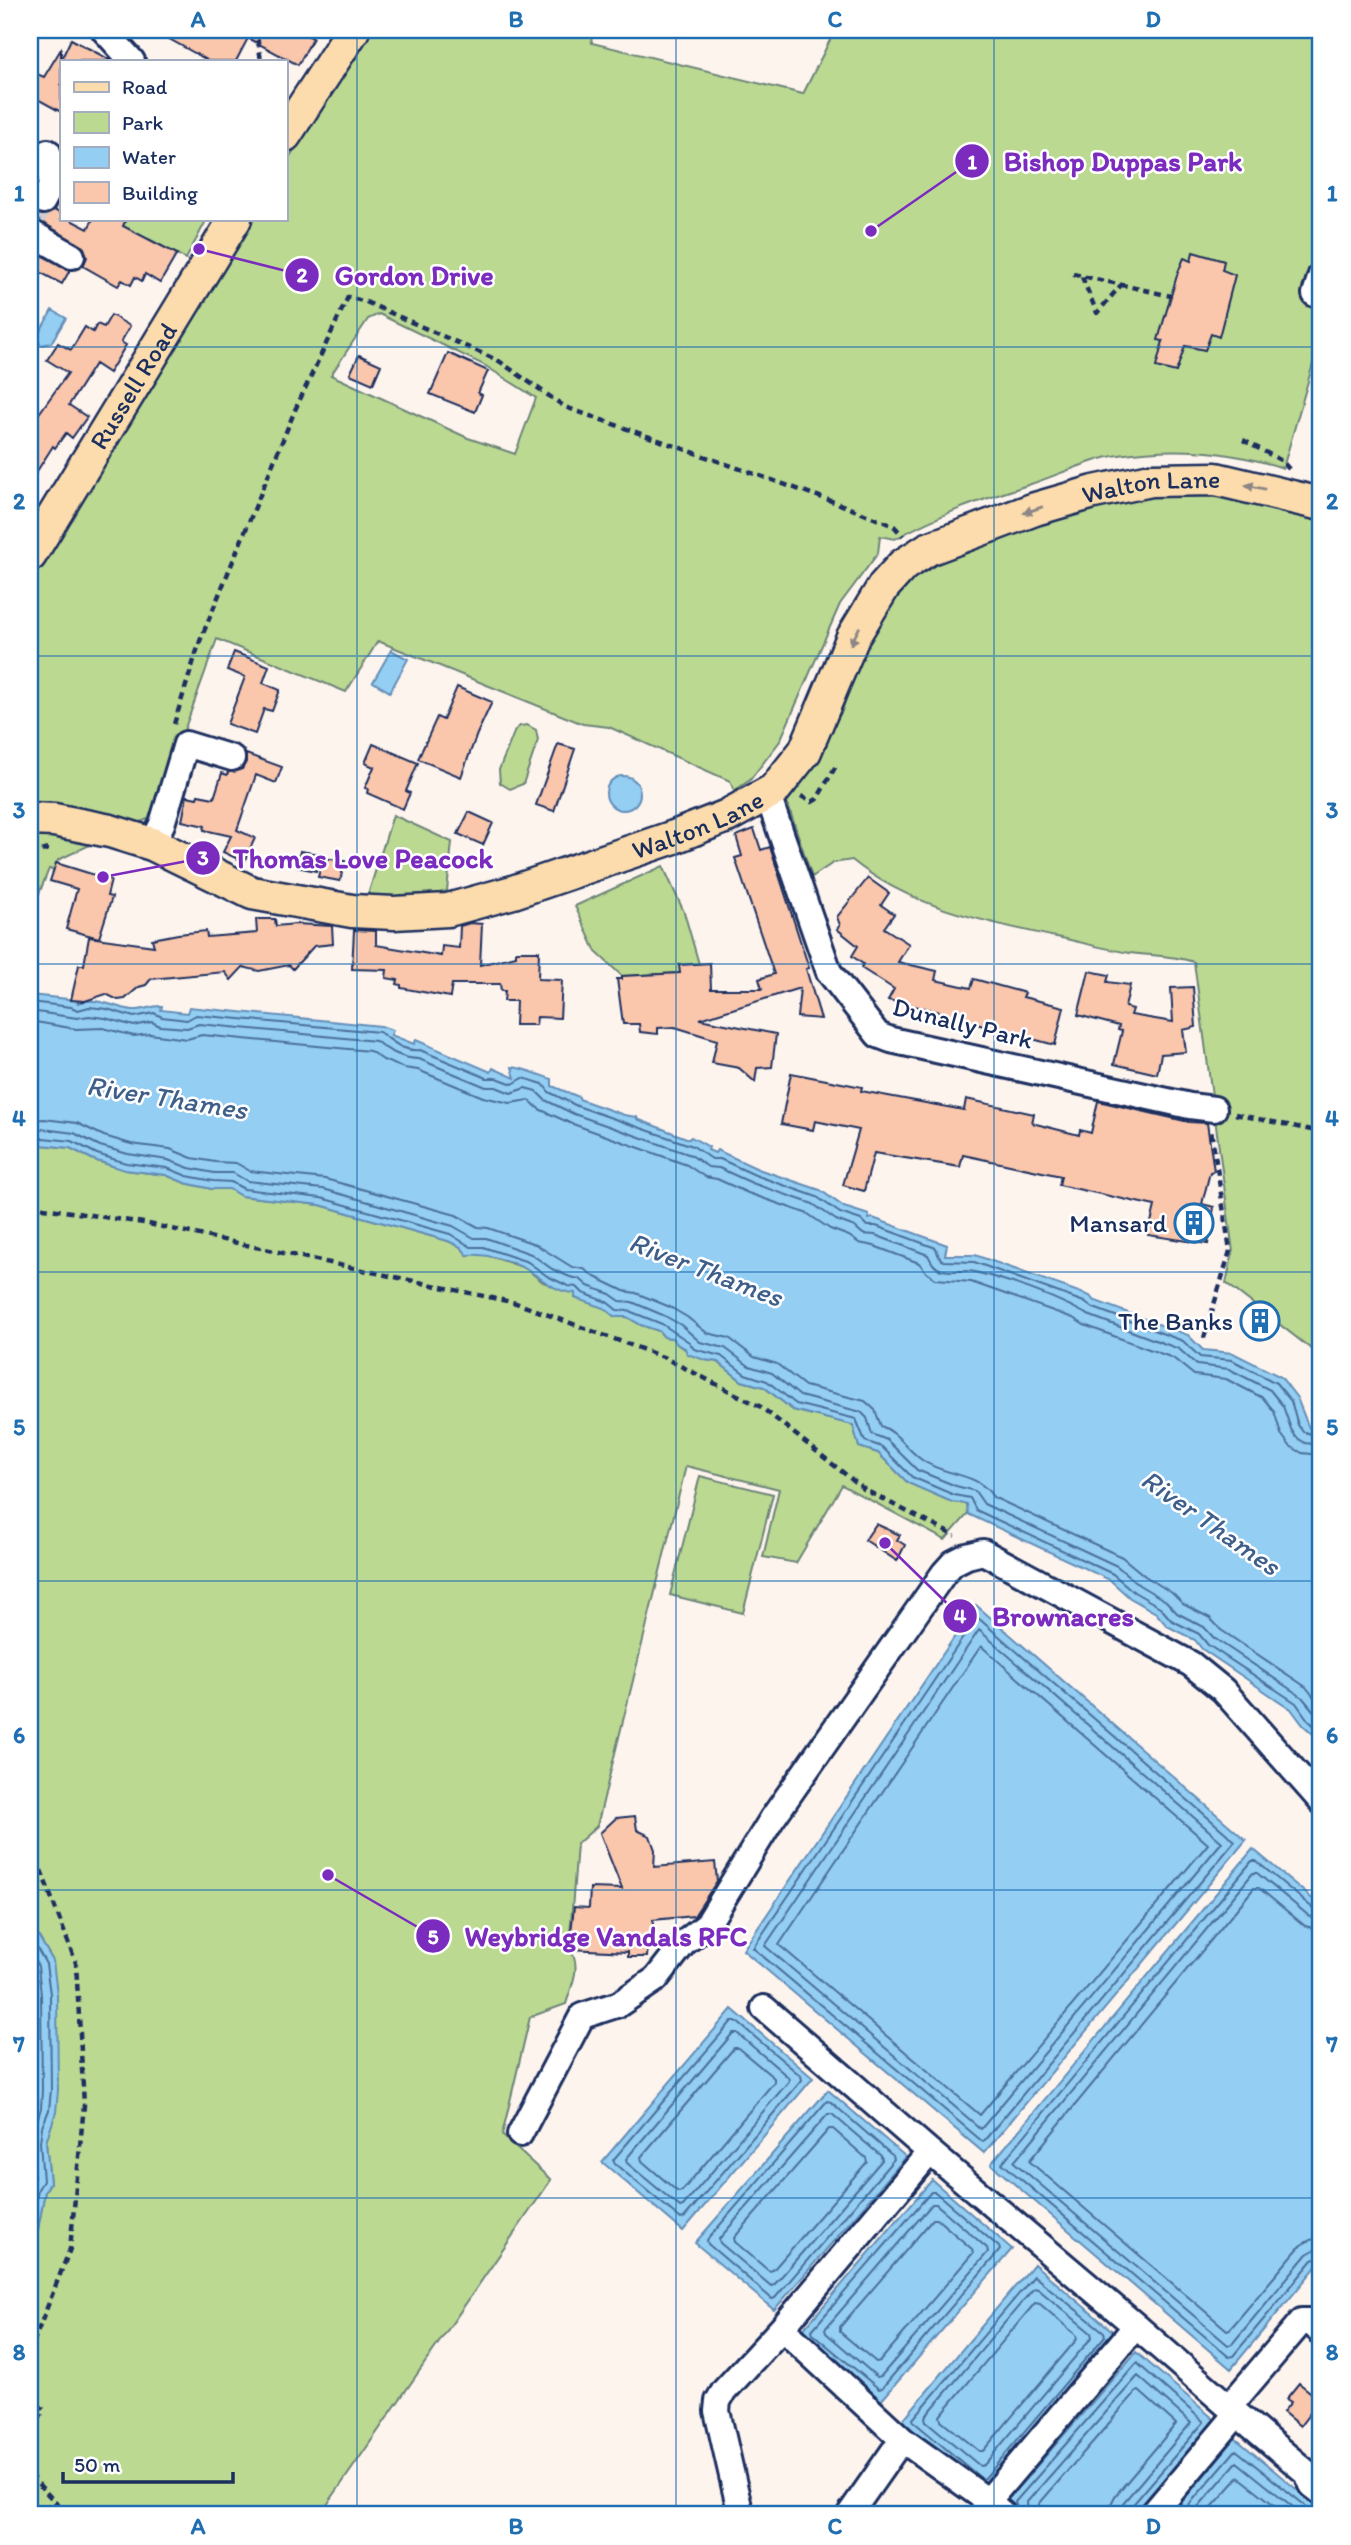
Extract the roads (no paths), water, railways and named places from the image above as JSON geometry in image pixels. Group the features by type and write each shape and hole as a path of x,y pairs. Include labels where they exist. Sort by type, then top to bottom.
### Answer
{"main road":[{"path":"287,132 353,30"},
{"name":"Russell Road","path":"30,555 234,220"},
{"name":"Walton Lane","path":"30,819 54,820 110,831 152,844 253,893 352,911 394,913 448,910 513,892 674,837 727,816 767,793 781,782 805,751 853,637 884,586 902,565 928,549 1035,509 1094,492 1151,480 1216,479 1321,504"}],"street":[{"path":"104,30 131,60"},
{"path":"46,151 51,186 34,219 72,257"},
{"path":"152,844 162,824 186,744 232,758"},
{"name":"Dunally Park","path":"767,793 829,972 878,1035 1211,1109"},
{"path":"520,2134 582,2016 620,2004 656,1979 684,1943 708,1926 772,1819 944,1573 953,1563 967,1556 983,1552 1191,1664 1223,1690 1321,1801"},
{"path":"764,2008 1307,2473 1312,2485 1321,2492"},
{"path":"741,2515 717,2411 718,2401 930,2152"},
{"path":"1152,2515 1303,2321 1309,2321 1321,2332"},
{"path":"782,2328 904,2441 996,2508 1136,2326"},
{"path":"849,2515 893,2452 904,2441"}],"water":[{"path":"52,310 66,318 51,343 41,345 38,335"},
{"path":"391,650 408,659 390,692 373,682"},
{"path":"623,776 635,781 640,793 635,805 623,810 611,805 606,793 611,781"},
{"name":"River Thames","path":"30,995 77,1000 78,1003 93,1001 133,1010 162,1006 161,1010 187,1013 189,1007 381,1026 393,1030 391,1035 414,1044 416,1040 491,1072 493,1068 515,1078 512,1067 527,1070 552,1079 552,1086 579,1099 637,1117 689,1139 691,1137 715,1153 717,1150 758,1169 820,1190 844,1207 869,1215 869,1219 873,1218 947,1245 945,1255 975,1255 1090,1296 1093,1300 1188,1335 1203,1350 1233,1353 1281,1377 1297,1398 1309,1428 1321,1429 1321,1741 1303,1725 1291,1709 1202,1649 1195,1640 1167,1626 1156,1613 1130,1598 1110,1580 968,1514 967,1504 952,1502 908,1483 878,1453 859,1447 853,1425 793,1410 764,1387 742,1381 718,1362 687,1354 685,1348 672,1338 664,1337 659,1331 627,1317 615,1317 604,1308 575,1298 575,1293 554,1287 519,1266 489,1256 467,1255 461,1247 448,1241 320,1205 241,1196 229,1189 212,1189 185,1183 166,1175 125,1170 94,1160 70,1148 42,1145 30,1147"},
{"path":"976,1605 1246,1840 984,2153 743,1950"},
{"path":"1253,1849 1321,1906 1321,2261 1231,2369 991,2164"},
{"path":"30,1922 53,1961 57,1994 58,2090 56,2112 46,2142 50,2183 45,2191 30,2261"},
{"path":"732,2009 813,2078 683,2231 602,2162"},
{"path":"828,2090 906,2157 774,2310 695,2243"},
{"path":"932,2180 1012,2249 881,2401 801,2332"},
{"path":"1034,2264 1116,2334 984,2490 902,2421"},
{"path":"1136,2352 1215,2420 1133,2515 1015,2515 1003,2505"},
{"path":"1235,2438 1319,2508 1313,2515 1171,2515"}],"tunnel":[{"path":"32,220 43,201"}],"place":[{"name":"Bishop Duppas Park","path":"871,231"},
{"name":"Gordon Drive","path":"199,249"},
{"name":"Thomas Love Peacock","path":"103,877"},
{"name":"Mansard","path":"1194,1223"},
{"name":"The Banks","path":"1260,1321"},
{"name":"Brownacres","path":"885,1543"},
{"name":"Weybridge Vandals RFC","path":"328,1875"}]}
